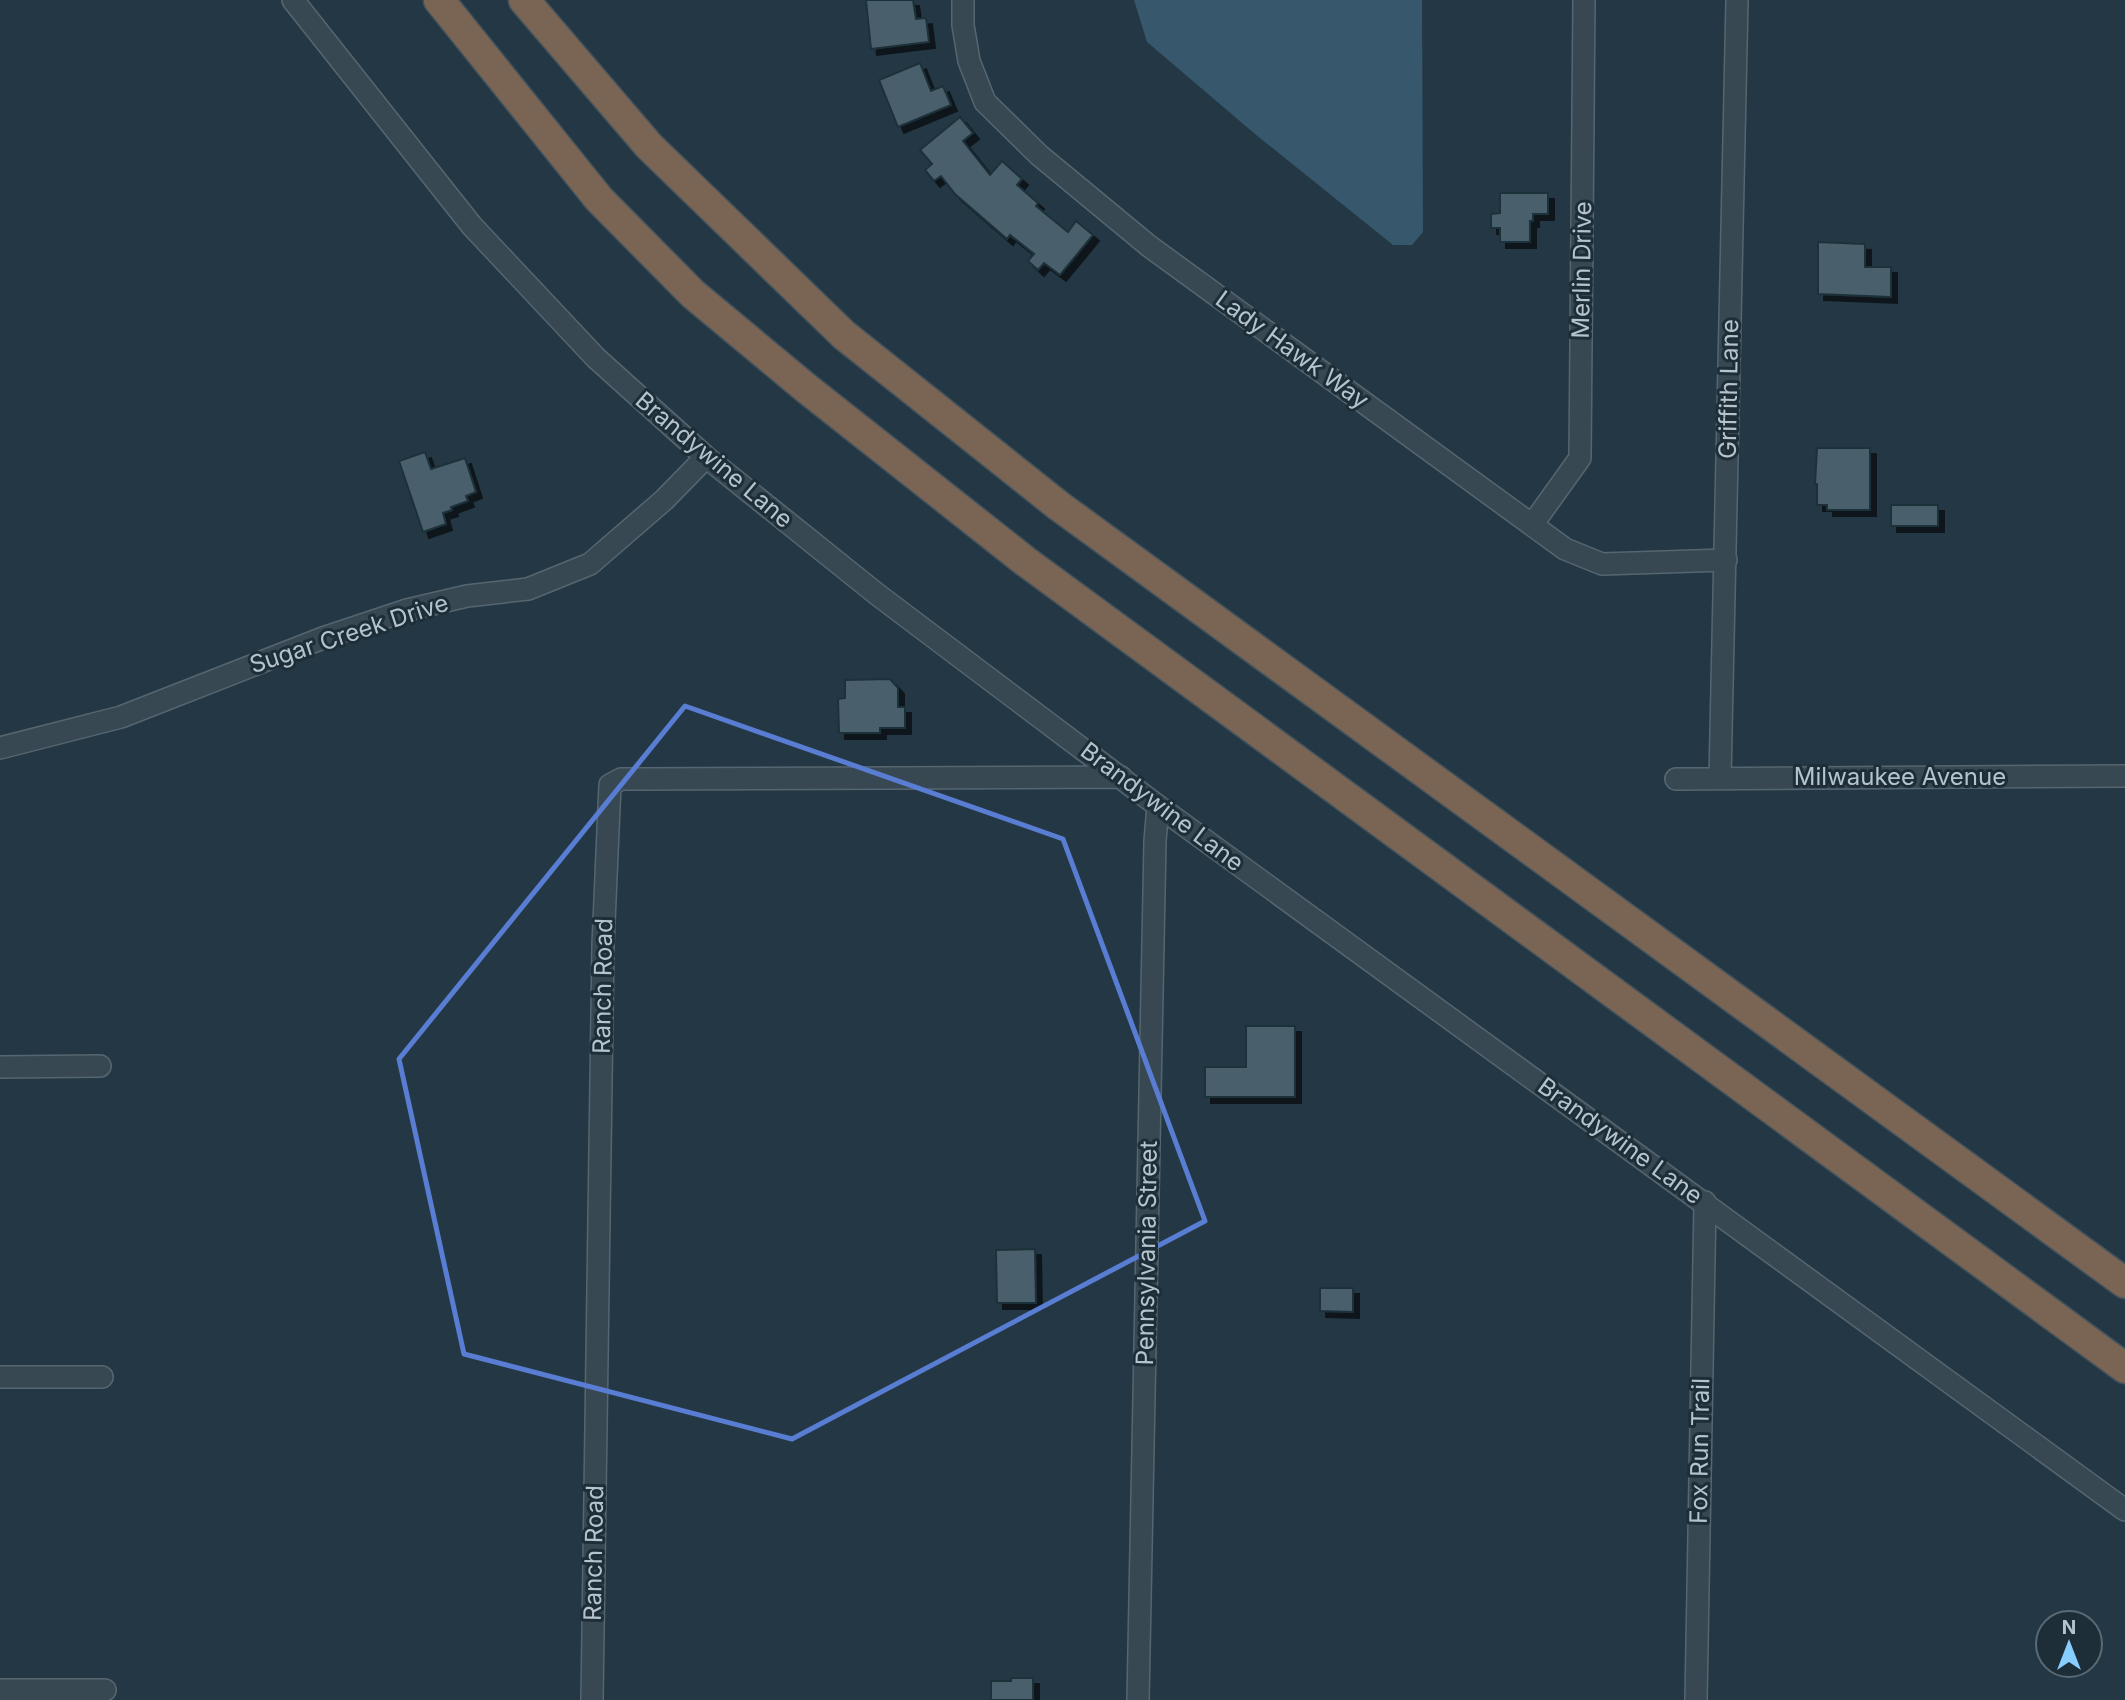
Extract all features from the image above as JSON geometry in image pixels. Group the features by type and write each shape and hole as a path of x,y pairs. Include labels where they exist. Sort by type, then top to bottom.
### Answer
{"highway":[{"path":"439,0 599,199 694,294 806,388 1025,561 2125,1368"},
{"path":"524,0 649,146 844,335 1059,506 2125,1283"}],"street":[{"name":"Brandywine Lane","path":"293,0 472,226 596,358 706,457 878,595 1158,806 2125,1510"},
{"name":"Lady Hawk Way","path":"963,0 963,25 969,61 985,102 1039,155 1149,246 1565,549 1602,564 1726,560"},
{"name":"Merlin Drive","path":"1532,525 1580,457 1584,0"},
{"name":"Griffith Lane","path":"1720,778 1737,0"},
{"name":"Sugar Creek Drive","path":"0,748 121,717 323,638 407,610 467,596 528,589 590,564 664,500 706,457"},
{"name":"Milwaukee Avenue","path":"1676,779 2125,776"},
{"name":"Ranch Road","path":"592,1700 603,945 610,785 621,779 1121,777"},
{"name":"Pennsylvania Street","path":"1138,1700 1155,841 1158,806"},
{"path":"0,1066 100,1066"},
{"name":"Fox Run Trail","path":"1696,1700 1705,1202"},
{"path":"0,1377 102,1377"},
{"path":"0,1690 105,1690"}],"highlighted area":[{"path":"685,706 1063,839 1205,1221 792,1439 464,1354 399,1059"}],"water":[{"path":"1134,0 1422,0 1423,232 1412,245 1393,245 1255,134 1147,42"}],"building":[{"path":"866,0 913,0 916,19 926,18 929,42 871,49"},
{"path":"920,63 931,91 943,86 951,105 898,127 879,80"},
{"path":"960,117 973,133 963,141 990,175 1002,161 1022,179 1017,185 1038,203 1036,206 1068,232 1076,221 1093,235 1060,275 1044,263 1038,270 1028,261 1034,254 1010,235 1007,239 955,194 941,176 934,181 925,170 932,164 920,150"},
{"path":"1500,193 1548,193 1548,214 1533,214 1533,221 1530,221 1530,242 1500,242 1500,228 1491,228 1491,214 1500,213"},
{"path":"1818,242 1865,244 1865,267 1891,267 1891,297 1818,294"},
{"path":"1817,448 1870,448 1870,510 1827,510 1827,505 1817,505"},
{"path":"425,452 431,469 465,458 476,492 466,496 468,501 443,513 446,524 423,532 399,461"},
{"path":"1891,505 1938,505 1938,526 1891,526"},
{"path":"890,679 898,688 898,707 905,707 905,728 880,728 880,733 839,733 838,699 845,698 845,680"},
{"path":"1246,1026 1295,1026 1295,1097 1205,1097 1205,1067 1246,1067"},
{"path":"1035,1249 1036,1303 997,1303 996,1250"},
{"path":"1320,1288 1353,1288 1353,1312 1320,1311"},
{"path":"1011,1678 1033,1678 1033,1700 991,1700 991,1681 1011,1681"}]}
